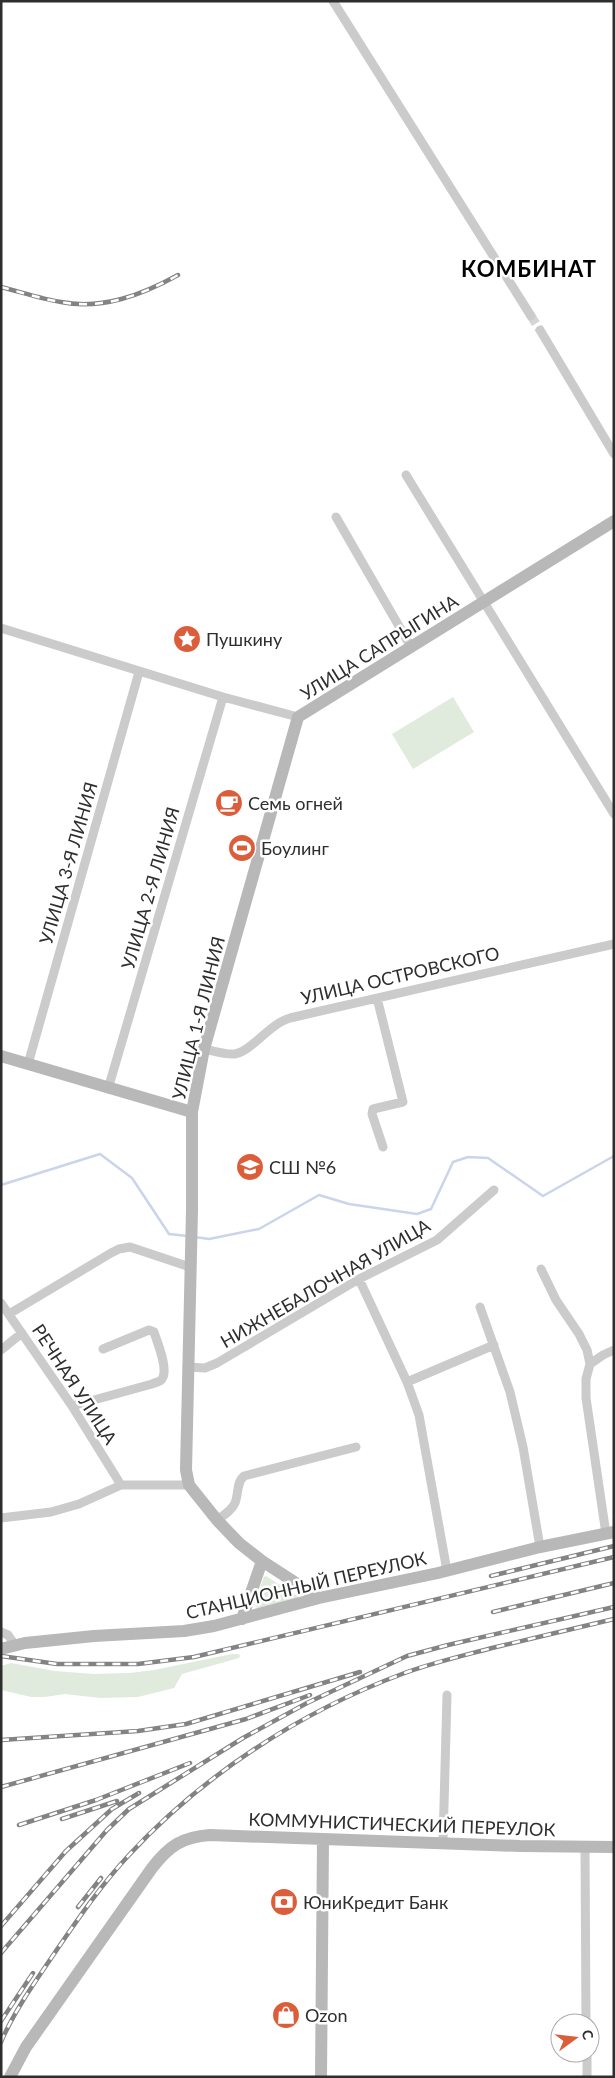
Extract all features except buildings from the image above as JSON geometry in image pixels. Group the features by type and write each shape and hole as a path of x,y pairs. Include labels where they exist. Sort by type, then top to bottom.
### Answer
{"street":[{"path":"333,1 531,316"},
{"path":"540,330 614,454"},
{"path":"406,474 614,814"},
{"path":"336,517 411,647"},
{"name":"УЛИЦА САПРЫГИНА","path":"1,628 223,698 298,717 614,521"},
{"name":"УЛИЦА 3-Я ЛИНИЯ","path":"28,1064 139,672"},
{"name":"УЛИЦА 2-Я ЛИНИЯ","path":"108,1089 223,698"},
{"name":"УЛИЦА 1-Я ЛИНИЯ","path":"189,1485 186,1470 192,1210 192,1112 204,1049 298,717"},
{"name":"УЛИЦА ОСТРОВСКОГО","path":"204,1049 238,1054 282,1020 614,944"},
{"path":"377,998 403,1102 373,1109 372,1114 383,1147"},
{"path":"1,1056 108,1089 192,1112"},
{"name":"НИЖНЕБАЛОЧНАЯ УЛИЦА","path":"188,1367 205,1368 217,1364 359,1280 437,1240 494,1190"},
{"path":"9,1314 124,1247 190,1261"},
{"path":"541,1269 559,1306 583,1342 590,1364 586,1380 586,1398 610,1533"},
{"path":"359,1280 407,1382 419,1415 448,1571"},
{"name":"РЕЧНАЯ УЛИЦА","path":"1,1302 72,1406 121,1485"},
{"path":"480,1307 510,1392 524,1447 540,1547"},
{"path":"72,1406 152,1384 161,1381 164,1376 164,1365 154,1332 149,1330 103,1349"},
{"path":"1,1350 22,1333"},
{"path":"407,1382 494,1345"},
{"path":"590,1364 614,1350"},
{"path":"217,1520 233,1507 236,1502 239,1483 244,1476 356,1447"},
{"path":"1,1518 51,1512 79,1504 121,1485 189,1485 217,1520 239,1543 262,1561 319,1598"},
{"name":"СТАНЦИОННЫЙ ПЕРЕУЛОК","path":"1,1649 94,1636 184,1630 242,1619 319,1598 448,1571 540,1547 610,1533"},
{"path":"242,1619 262,1561"},
{"path":"1,1632 8,1635 15,1646"},
{"path":"443,1842 447,1695"},
{"name":"КОММУНИСТИЧЕСКИЙ ПЕРЕУЛОК","path":"10,2077 26,2047 152,1868 168,1850 189,1837 210,1835 520,1846 614,1847"},
{"path":"321,2077 323,1839"},
{"path":"585,1846 586,2013"},
{"path":"587,2063 587,2077"}],"green space":[{"path":"453,697 474,732 413,769 392,734"},
{"path":"266,1576 299,1597 298,1599 257,1608 254,1604"},
{"path":"239,1654 240,1656 239,1658 182,1674 174,1688 138,1697 100,1698 65,1694 31,1697 1,1690 1,1666 11,1663 55,1671 94,1674 129,1673 154,1670"}],"waterway":[{"path":"1,1185 100,1154 132,1178 169,1234 187,1236"},
{"path":"195,1237 209,1239 259,1229 319,1195 349,1204 417,1214 431,1209 453,1162 468,1157 488,1158 543,1196 614,1156"}],"tunnel":[{"path":"531,316 540,330"}],"railway":[{"path":"1,287 54,301 92,304 121,299 136,294 178,275"},
{"path":"491,1576 614,1546"},
{"path":"1,1656 57,1664 138,1664 194,1657 614,1557"},
{"path":"493,1612 614,1583"},
{"path":"1,1953 107,1830 129,1809 243,1738 307,1703 407,1656 614,1607"},
{"path":"1,2042 35,1982 83,1912 119,1866 158,1826 189,1798 255,1749 327,1707 364,1689 402,1674 492,1648 614,1619"},
{"path":"1,1740 138,1731 186,1724 360,1672"},
{"path":"1,1787 246,1719 310,1695"},
{"path":"19,1825 96,1800 190,1763"},
{"path":"1,1926 66,1851 112,1809 139,1793"},
{"path":"62,1819 117,1801"},
{"path":"78,1907 101,1878"},
{"path":"1,2021 33,1973"}],"place":[{"name":"Пушкину","path":"187,639"},
{"name":"Семь огней","path":"229,803"},
{"name":"Боулинг","path":"242,848"},
{"name":"СШ №6","path":"250,1167"},
{"name":"ЮниКредит Банк","path":"284,1902"},
{"name":"Ozon","path":"286,2015"}],"district":[{"name":"КОМБИНАТ","path":"529,268"}]}
